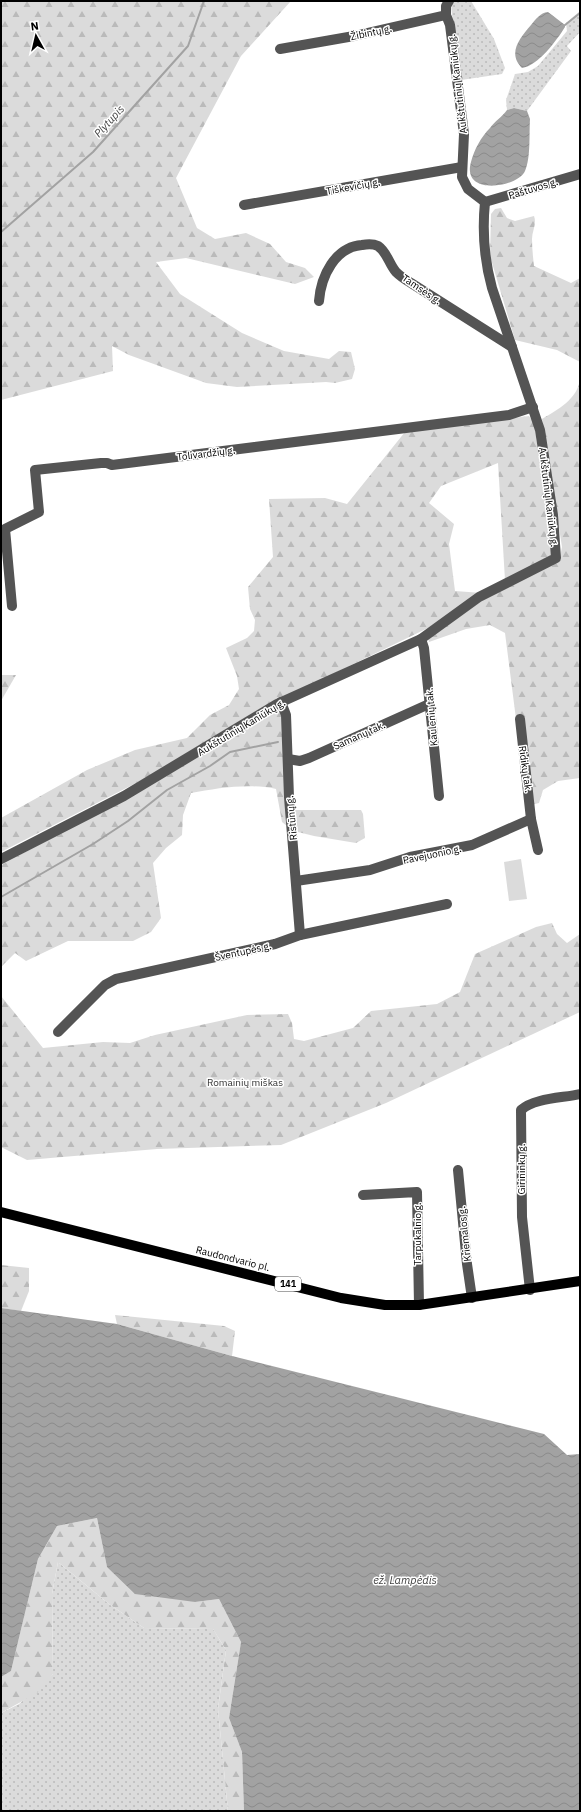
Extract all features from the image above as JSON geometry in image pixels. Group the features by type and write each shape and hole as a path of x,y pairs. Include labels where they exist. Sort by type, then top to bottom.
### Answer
{"main road":[{"name":"Raudondvario pl.","path":"1,1212 341,1298 385,1305 418,1306 530,1290 580,1281"}],"street":[{"path":"446,15 446,6 449,1"},
{"name":"Žibintų g.","path":"280,49 354,36 446,15"},
{"name":"Aukštutinių Kaniūkų g.","path":"1,859 124,796 281,702 421,639 479,598 556,558 557,553 553,515 540,430 486,267 482,233 485,202 468,189 462,177 464,134 450,25 446,15"},
{"name":"Tiškevičių g.","path":"244,205 462,167"},
{"name":"Paštuvos g.","path":"485,202 580,174"},
{"name":"Tamsės g.","path":"319,301 323,279 340,254 347,248 356,245 367,244 378,246 396,272 512,348"},
{"name":"Tolivardžių g.","path":"12,606 5,529 39,512 35,470 101,463 112,465 198,455 509,415 533,407"},
{"name":"Kaulenių tak.","path":"421,639 424,648 439,796"},
{"name":"Ristūnų g.","path":"281,702 286,715 300,935"},
{"name":"Samanų tak.","path":"288,759 300,761 309,758 429,704"},
{"name":"Ridikų tak.","path":"520,719 531,818"},
{"path":"531,818 538,850"},
{"name":"Pavejuonio g.","path":"296,881 370,870 410,857 472,846 531,818"},
{"name":"Šventupės g.","path":"58,1032 105,984 116,979 275,944 300,935 447,904"},
{"name":"Girininkų g.","path":"530,1290 521,1210 521,1110 536,1102 580,1094"},
{"name":"Kriemalos g.","path":"458,1170 472,1298"},
{"name":"Tarpukalnio g.","path":"363,1195 417,1192 418,1306"}],"green space":[{"path":"1,1 291,1 241,56 176,178 197,228 215,239 246,233 270,244 286,262 305,268 314,277 295,284 186,258 156,262 180,294 242,333 284,351 329,359 339,351 351,352 355,369 352,379 335,383 326,382 237,387 206,383 129,355 112,346 113,371 1,400"},
{"path":"454,1 471,1 494,39 505,68 502,74 461,80 451,5"},
{"path":"580,11 580,32 567,46 571,51 527,111 514,108 507,110 506,100 515,74 528,72 538,66 567,31 566,23"},
{"path":"501,208 507,218 515,221 534,216 535,222 532,249 534,266 571,283 580,278 580,362 557,350 515,340 490,256 491,214 495,209"},
{"path":"580,379 580,778 558,781 543,790 539,803 531,805 516,719 505,633 490,625 466,629 429,642 428,638 483,600 560,557 562,547 542,419 560,408 571,398"},
{"path":"529,416 534,423 553,551 552,556 505,580 498,463 441,486 429,503 454,524 449,544 455,591 482,593 428,628 256,711 142,780 1,852 1,818 87,770 135,750 187,738 210,715 229,705 239,689 237,676 226,648 247,638 254,631 255,620 250,609 248,587 273,557 269,499 325,498 347,504 405,432"},
{"path":"1,675 16,675 1,701"},
{"path":"280,706 284,736 287,826 282,822 276,789 244,786 191,793 183,815 182,835 166,848 153,863 161,918 151,932 133,941 68,941 26,961 15,953 1,967 1,865 150,785"},
{"path":"295,810 361,810 363,814 365,838 356,843 298,832"},
{"path":"521,859 527,899 509,901 504,862"},
{"name":"Romainių miškas","path":"552,923 557,934 567,943 580,934 580,1012 386,1103 281,1145 157,1149 27,1160 1,1147 1,996 43,1048 103,1042 130,1043 155,1035 247,1015 288,1014 292,1023 294,1039 304,1041 353,1028 371,1011 437,1004 460,992 475,954 536,927"},
{"path":"1,1265 29,1268 29,1291 21,1311 1,1308"},
{"path":"115,1315 224,1326 235,1331 232,1356 117,1324"},
{"path":"97,1518 107,1567 195,1602 219,1599 241,1642 229,1718 242,1752 244,1811 228,1811 218,1709 226,1650 213,1629 144,1628 109,1604 58,1562 52,1594 53,1674 37,1693 1,1713 1,1677 11,1671 38,1559 57,1526"},
{"path":"58,1562 109,1604 144,1628 213,1629 226,1650 218,1709 228,1811 1,1811 1,1713 19,1704 53,1674 52,1594"}],"water":[{"path":"548,12 565,25 565,27 541,58 522,68 518,62 515,51 519,40 540,15"},
{"path":"514,108 527,111 530,119 529,153 525,171 521,177 513,181 492,186 482,184 474,180 470,173 474,153 478,144 492,126 507,110"},
{"name":"ež. Lampėdis","path":"1,1308 117,1324 232,1356 544,1434 567,1455 580,1454 580,1811 244,1811 242,1752 229,1718 241,1642 219,1599 195,1602 135,1594 107,1567 97,1518 57,1526 38,1559 11,1671 1,1677"}],"waterway":[{"name":"Plytupis","path":"1,232 93,152 188,46 204,1"},
{"path":"565,25 580,13"},
{"path":"1,897 93,844 128,821 167,790 210,766 230,752 278,742"}]}
